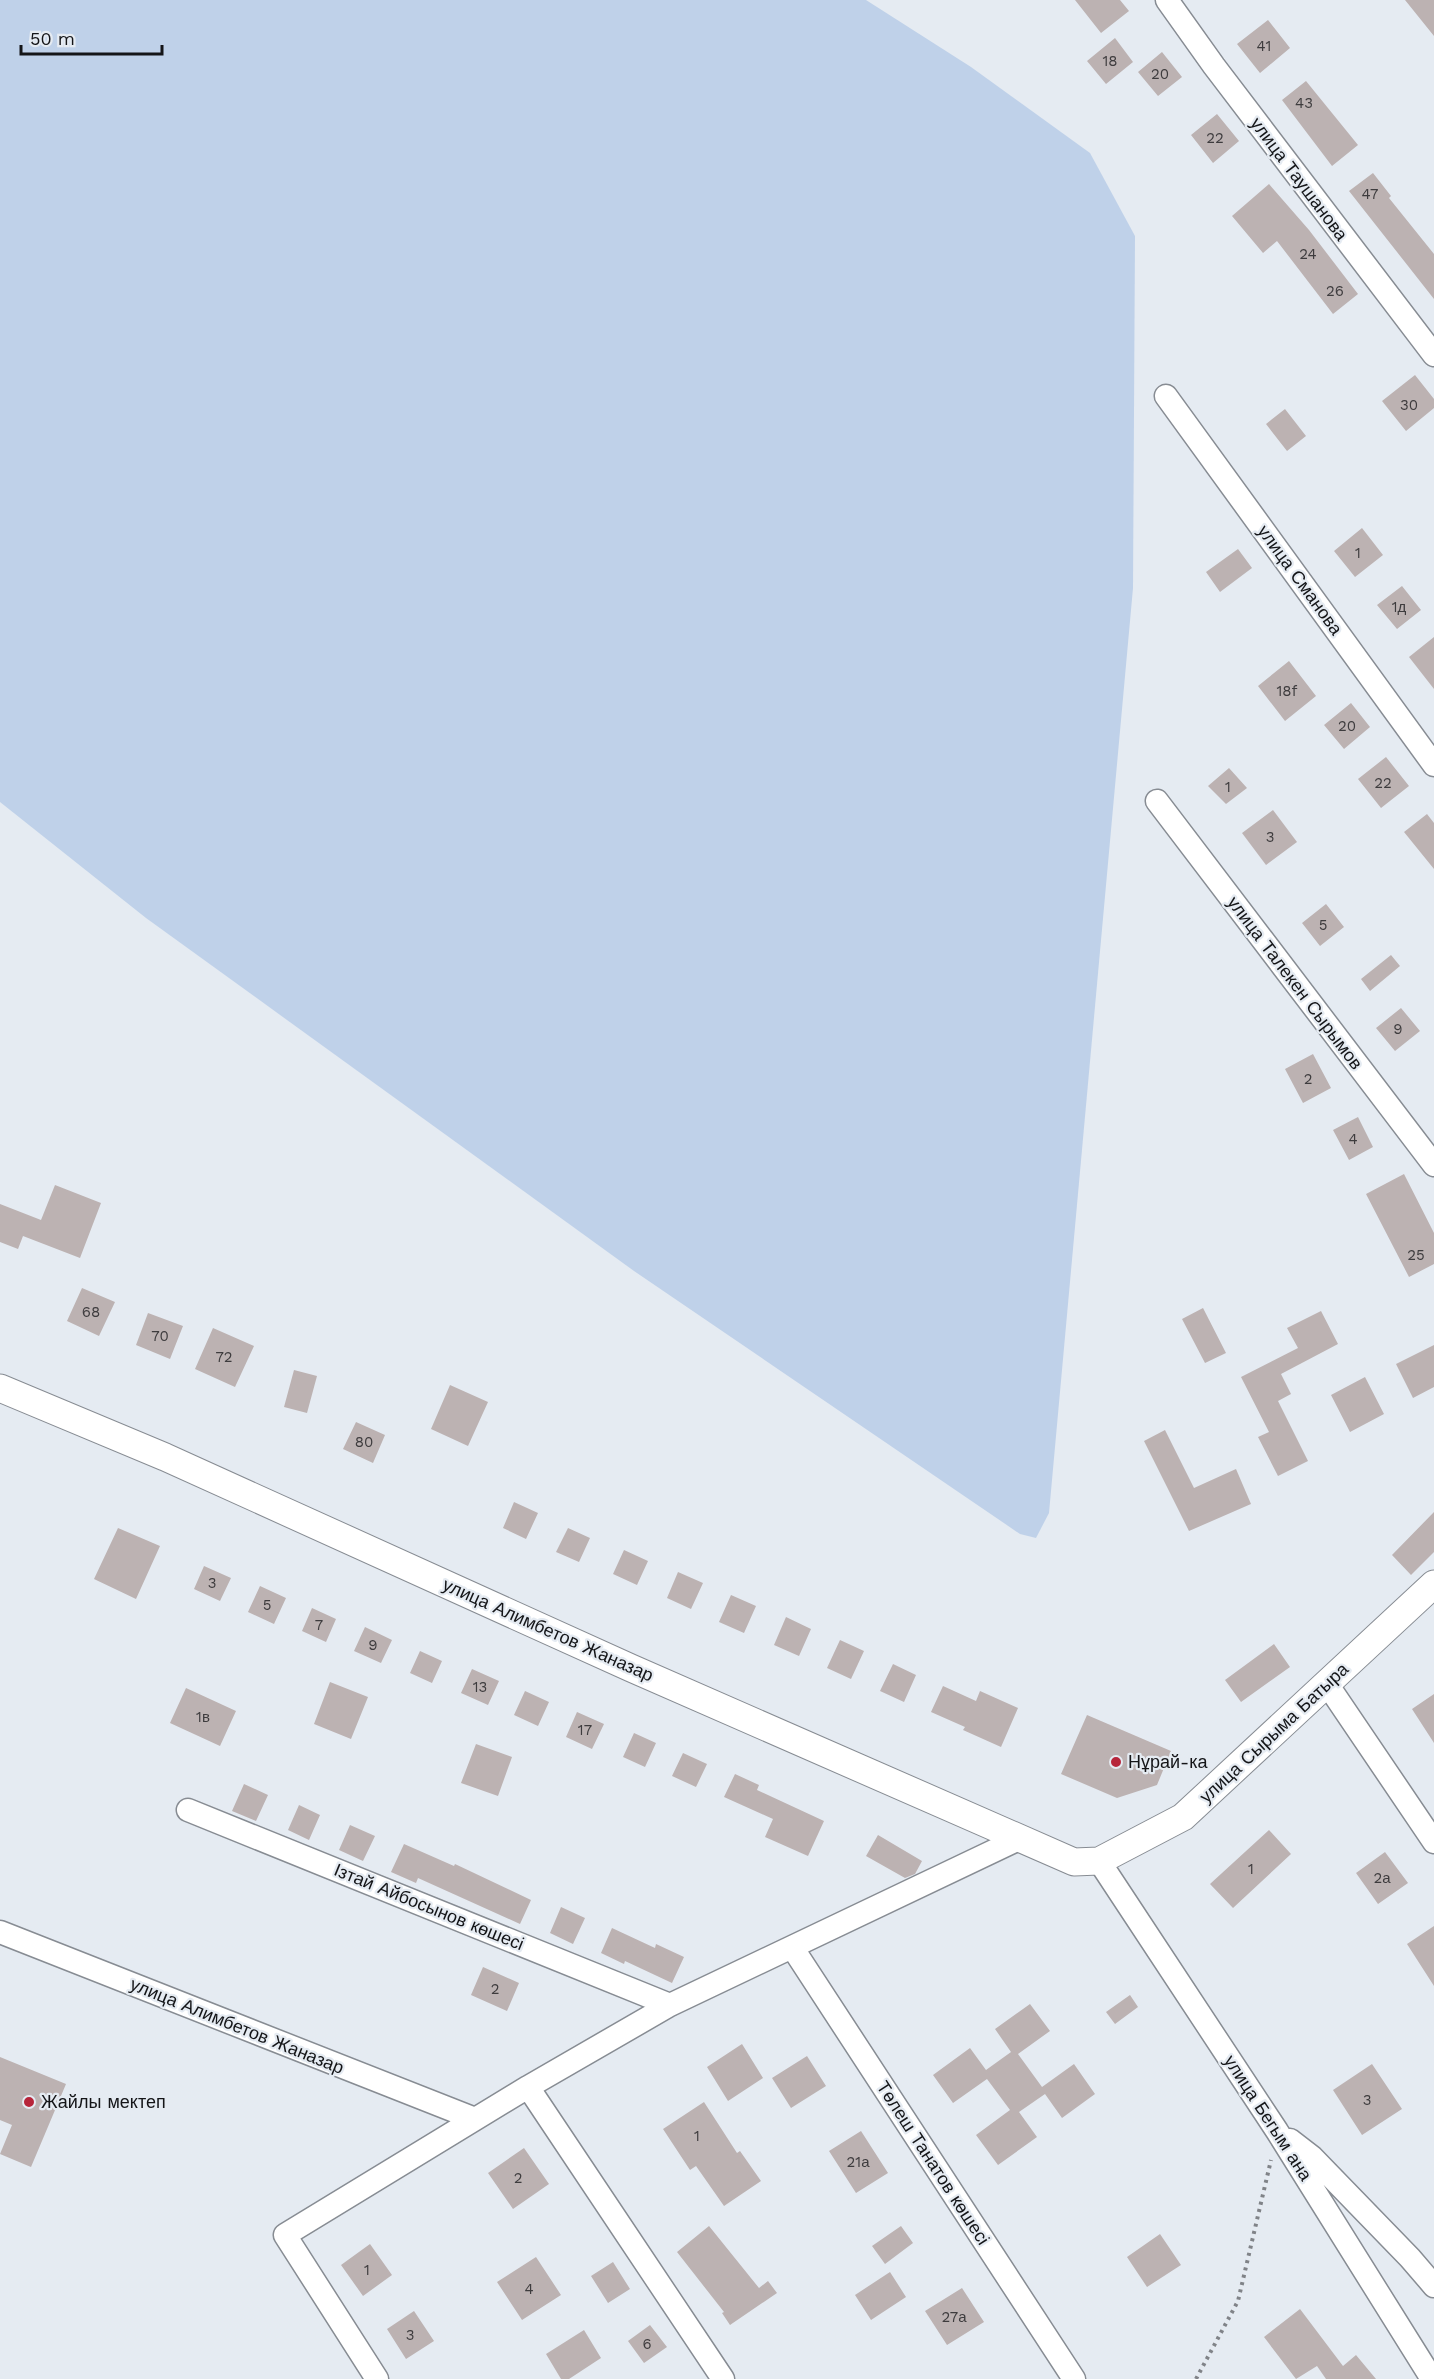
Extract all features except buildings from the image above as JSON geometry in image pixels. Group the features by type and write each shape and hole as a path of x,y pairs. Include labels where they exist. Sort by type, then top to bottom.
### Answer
{"street":[{"name":"улица Таушанова","path":"1167,0 1214,66 1434,356"},
{"name":"улица Сманова","path":"1166,396 1434,765"},
{"name":"улица Талекен Сырымов","path":"1157,801 1434,1165"},
{"name":"улица Алимбетов Жаназар","path":"1,1391 165,1457 631,1668 1074,1862 1099,1861"},
{"name":"улица Сырыма Батыра","path":"1099,1861 1183,1817 1434,1584"},
{"path":"1327,1684 1434,1842"},
{"name":"Ізтай Айбосынов көшесі","path":"188,1810 670,2005"},
{"path":"377,2379 285,2235 528,2087 670,2005 1021,1838"},
{"name":"улица Бегым ана","path":"1099,1861 1277,2131 1432,2379"},
{"name":"улица Алимбетов Жаназар","path":"0,1932 475,2119"},
{"name":"Төлеш Танатов көшесі","path":"792,1947 1074,2379"},
{"path":"528,2087 723,2379"},
{"path":"1277,2131 1312,2157 1410,2258 1434,2286"}],"path":[{"path":"1196,2379 1239,2301 1277,2131"}],"shaded area":[{"path":"0,0 866,0 971,67 1090,153 1135,236 1133,588 1049,1513 1036,1538 1020,1534 634,1271 146,918 0,802"}],"place":[{"name":"Нұрай-ка","path":"1116,1762"},
{"name":"Жайлы мектеп","path":"29,2102"}]}
